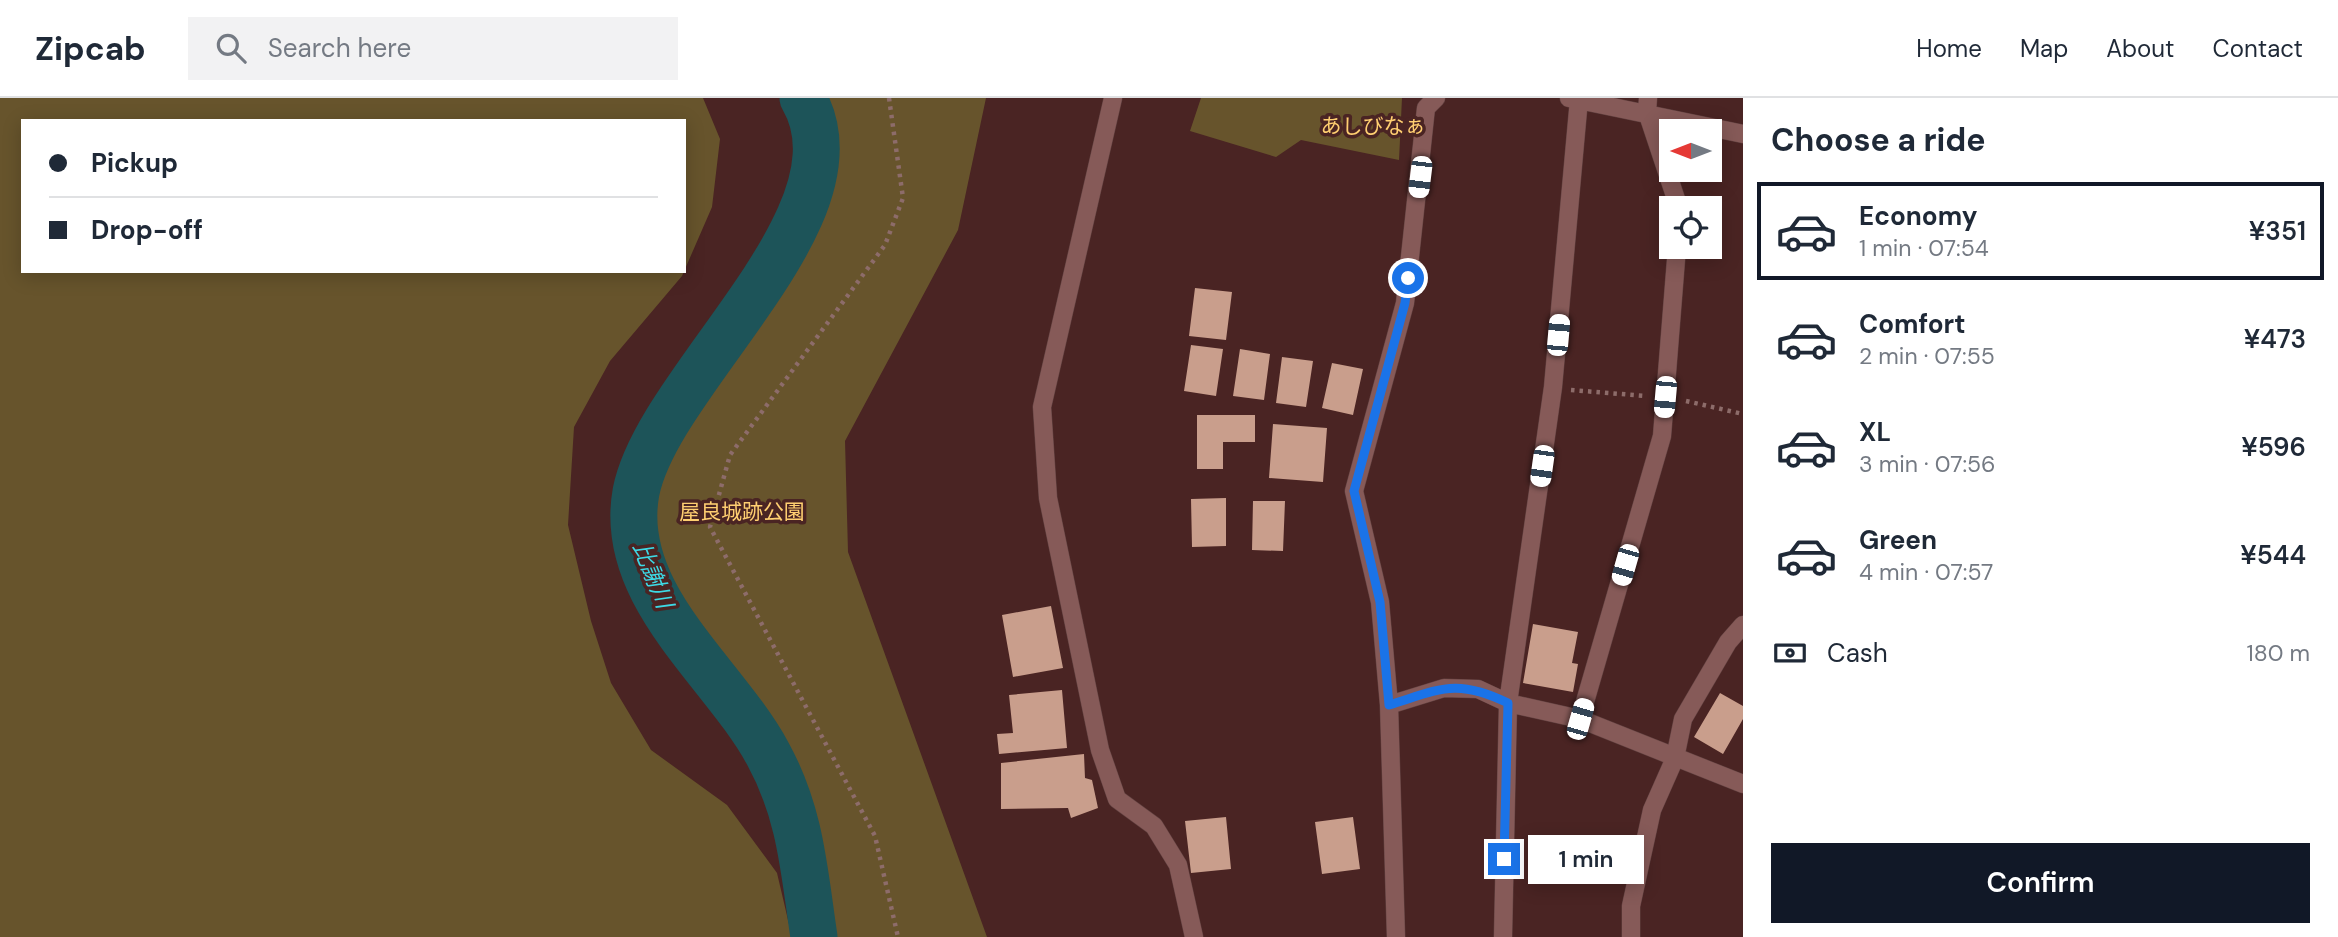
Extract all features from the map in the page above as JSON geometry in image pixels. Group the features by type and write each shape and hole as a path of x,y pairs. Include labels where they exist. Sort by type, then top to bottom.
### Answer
{"street":[{"path":"1113,98 1042,407 1048,498 1100,750 1117,799 1154,826 1178,865 1194,937"},
{"path":"1395,937 1389,705 1380,602 1354,491 1405,303 1426,108 1436,98"},
{"path":"1503,937 1508,703 1553,387 1575,99 1647,105 1743,134"},
{"path":"1647,105 1675,196"},
{"path":"1580,719 1662,436 1677,259"},
{"path":"1631,937 1631,906 1652,810 1675,758 1683,719 1728,642 1743,625"},
{"path":"1389,705 1444,688 1478,689 1508,703 1580,719 1743,784"}],"path":[{"path":"889,98 903,198 885,245 730,455 710,527 875,836 898,937"},
{"path":"1553,387 1597,395 1665,397 1743,414"}],"green space":[{"path":"0,98 703,98 720,139 712,207 686,267 686,119 21,119 21,273 683,273 610,361 574,427 568,525 591,621 611,683 651,750 727,805 777,873 792,937 0,937"},
{"name":"屋良城跡公園","path":"802,98 986,98 958,230 845,441 848,552 987,937 815,937 800,834 767,752 656,594 633,510 649,456 777,258 812,180 807,106"},
{"name":"あしびなぁ","path":"1201,98 1402,98 1399,160 1301,140 1276,157 1190,131"}],"building":[{"path":"1195,288 1232,292 1226,340 1189,336"},
{"path":"1191,345 1223,349 1216,396 1184,391"},
{"path":"1240,349 1270,354 1264,400 1233,396"},
{"path":"1282,357 1313,361 1306,407 1276,403"},
{"path":"1332,363 1363,369 1353,415 1322,408"},
{"path":"1197,415 1255,415 1255,442 1223,442 1223,469 1197,469"},
{"path":"1273,424 1327,428 1323,482 1269,478"},
{"path":"1226,498 1226,546 1192,547 1191,499"},
{"path":"1253,501 1285,501 1283,551 1252,550"},
{"path":"1051,606 1063,668 1013,677 1002,615"},
{"path":"1533,624 1578,632 1572,663 1578,664 1573,692 1523,683"},
{"path":"1062,690 1067,748 999,754 997,734 1013,733 1009,695"},
{"path":"1720,693 1743,706 1743,719 1723,754 1694,737"},
{"path":"1084,754 1085,778 1092,780 1098,808 1071,818 1068,808 1001,809 1001,763"},
{"path":"1226,817 1231,869 1191,873 1185,821"},
{"path":"1353,817 1360,869 1322,874 1315,822"}],"waterway":[{"name":"比謝川","path":"803,98 816,144 809,193 786,244 681,399 652,447 636,492 634,530 642,565 658,599 678,631 749,723 779,776 800,843 814,937"}],"route":[{"path":"1408,278 1405,303 1354,491 1380,602 1389,705 1444,688 1478,689 1508,703 1504,859"}]}
